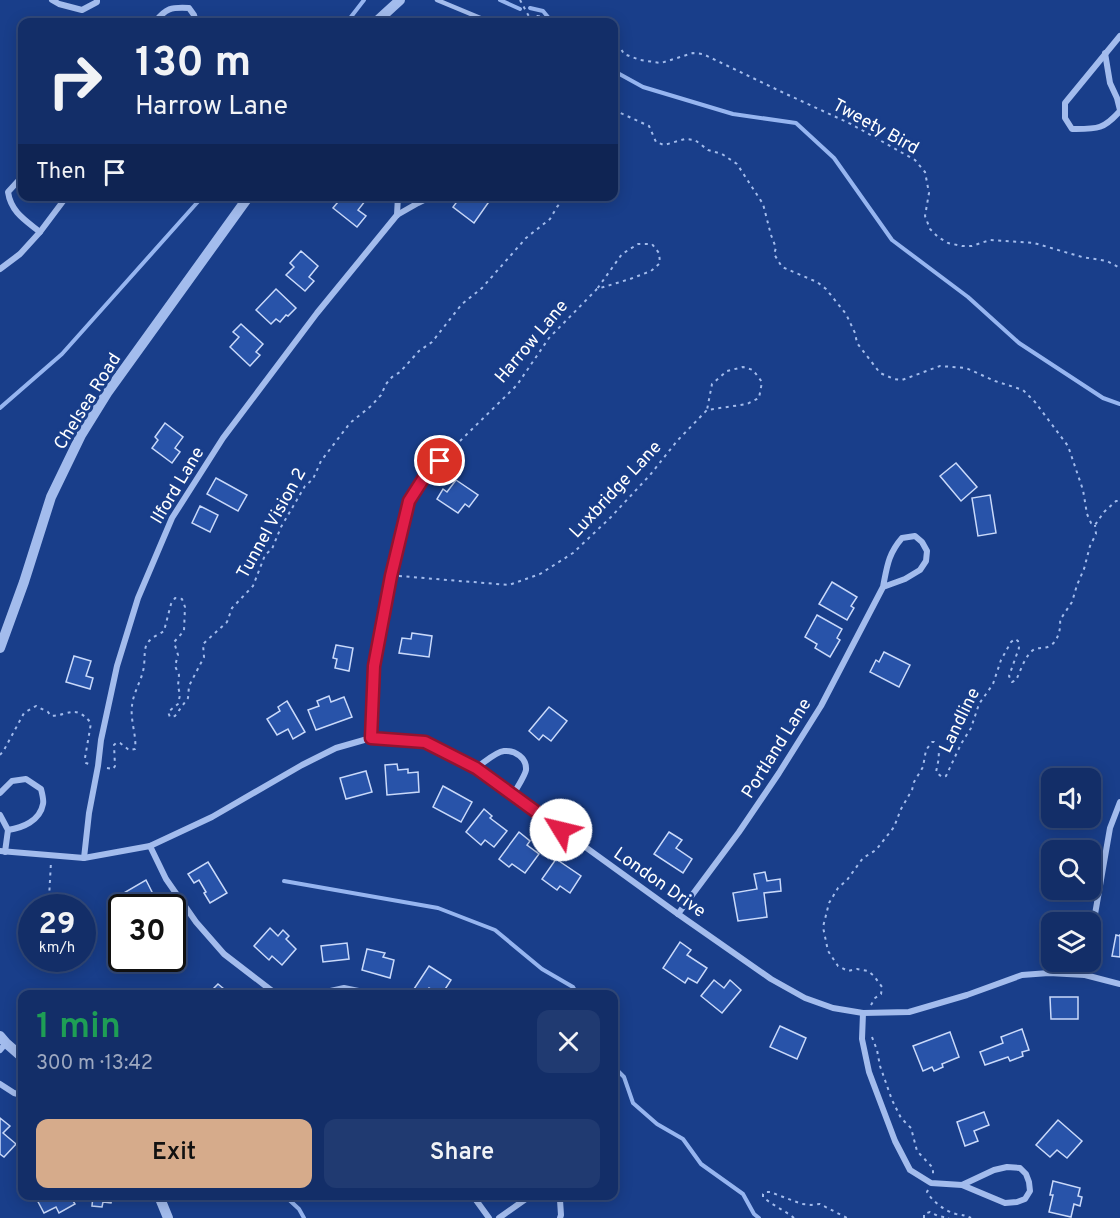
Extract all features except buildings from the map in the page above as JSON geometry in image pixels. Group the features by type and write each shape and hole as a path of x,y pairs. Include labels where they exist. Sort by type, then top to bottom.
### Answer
{"street":[{"path":"52,0 82,10 98,0"},
{"path":"380,18 400,0"},
{"path":"158,18 162,13 174,7 189,8 195,18"},
{"path":"1105,53 1110,83 1120,110 1110,122 1095,129 1072,129 1065,118 1065,103 1105,53 1120,36"},
{"path":"18,181 9,192 10,201 15,210 40,232"},
{"path":"0,269 20,254 40,232 62,201"},
{"name":"Chelsea Road","path":"0,648 51,497 81,435 107,393 245,201"},
{"path":"397,215 398,201"},
{"name":"Ilford Lane","path":"84,858 101,740 117,666 138,598 172,518 223,438 317,313 397,215 422,201"},
{"path":"371,738 374,666 391,576 409,501 425,476 455,446"},
{"name":"Portland Lane","path":"678,914 740,832 821,706 883,588 888,560 895,546 902,538 915,536 927,551 926,561 920,570 883,588"},
{"name":"London Drive","path":"3,851 84,858 150,846 212,817 336,748 371,738 425,742 476,768 771,979 805,998 833,1008 863,1013 909,1012 1022,975 1049,973 1085,975 1120,984"},
{"path":"476,768 503,751 519,754 524,761 526,771 513,795"},
{"path":"0,793 12,781 26,779 41,789 43,805 36,820 17,829 8,830"},
{"path":"1095,912 1110,828 1120,802"},
{"path":"0,815 8,830 3,851"},
{"path":"150,846 166,879 196,922 224,954 271,990"},
{"path":"335,990 344,988 354,990"},
{"path":"863,1013 862,1039 869,1072 895,1141 910,1170 931,1183 962,1185 1005,1203 1025,1199 1030,1191 1026,1174 1020,1168 1007,1167 994,1170 962,1185"},
{"path":"2,1043 18,1054"},
{"path":"0,1084 18,1094"},
{"path":"161,1200 168,1218"},
{"path":"476,1200 489,1218"},
{"path":"499,1218 524,1200"},
{"path":"560,1200 560,1218"}],"lane":[{"path":"437,0 480,18"}],"path":[{"path":"520,0 529,18"},
{"name":"Tweety Bird","path":"618,44 624,54 640,60 661,63 693,53 703,54 851,124 915,160 926,172 929,193 925,216 930,229 948,243 972,246 990,240 1034,243 1082,257 1107,261 1120,268"},
{"path":"618,112 649,126 656,142 663,145 685,139 695,140 708,150 722,154 736,164 763,204 776,248 774,254 782,267 817,282 826,289 846,314 857,343 880,373 902,380 940,366 966,368 1023,390 1035,402 1068,446 1083,490 1091,524 1095,525 1104,512 1116,501 1120,501"},
{"name":"Tunnel Vision 2","path":"104,767 113,769 115,766 114,745 116,743 120,743 129,750 135,749 132,705 144,666 147,644 164,631 171,604 175,598 182,599 185,607 184,632 174,642 178,655 175,666 179,675 180,695 178,704 168,712 170,717 174,716 188,698 189,686 204,657 203,644 227,622 232,608 253,586 265,555 272,549 281,527 331,447 350,423 381,395 392,377 432,342 462,304 482,288 526,238 550,219 562,201"},
{"name":"Harrow Lane","path":"455,446 517,385 549,338 597,289 622,254 638,244 652,244 659,253 660,263 651,271 597,289"},
{"name":"Luxbridge Lane","path":"391,576 509,585 540,574 573,553 650,475 677,441 707,410 712,384 727,371 742,366 753,370 762,382 759,398 747,404 707,410"},
{"name":"Landline","path":"871,1007 872,1002 881,994 882,987 868,971 857,969 848,971 838,966 828,951 823,927 829,903 838,888 863,858 876,850 894,827 923,767 926,750 932,742 936,743 939,754 936,772 942,777 946,776 971,728 979,704 993,684 1001,660 1011,642 1015,639 1019,644 1009,676 1012,682 1016,680 1029,653 1037,647 1049,646 1053,643 1058,635 1060,620 1072,602 1084,569 1096,534 1095,525"},
{"path":"0,755 24,713 36,706 51,716 58,716 69,711 84,715 91,723 85,758 86,763 91,765"},
{"path":"49,894 52,856"},
{"path":"870,1031 892,1100 902,1118 911,1128 917,1151 933,1168 932,1178"},
{"path":"928,1187 927,1192 937,1203 956,1214 970,1218"},
{"path":"794,1218 766,1200 763,1194 770,1192 802,1204 820,1204 846,1218"},
{"path":"924,1218 924,1214 930,1212 949,1218"}],"waterway":[{"path":"350,18 364,0"},
{"path":"500,0 520,9"},
{"path":"530,8 543,11 549,18"},
{"path":"618,73 643,87 733,114 796,123 834,158 892,240 968,297 1019,343 1103,398 1120,404"},
{"path":"0,408 62,354 199,201"},
{"path":"284,881 438,908 495,930 542,969 575,990"},
{"path":"618,1071 624,1077 633,1103 657,1124 683,1139 701,1164 743,1194 754,1214 759,1218"},
{"path":"289,1200 299,1209 304,1218"}],"route":[{"path":"440,461 425,476 409,501 391,576 374,666 371,738 425,742 476,768 561,830"}]}
